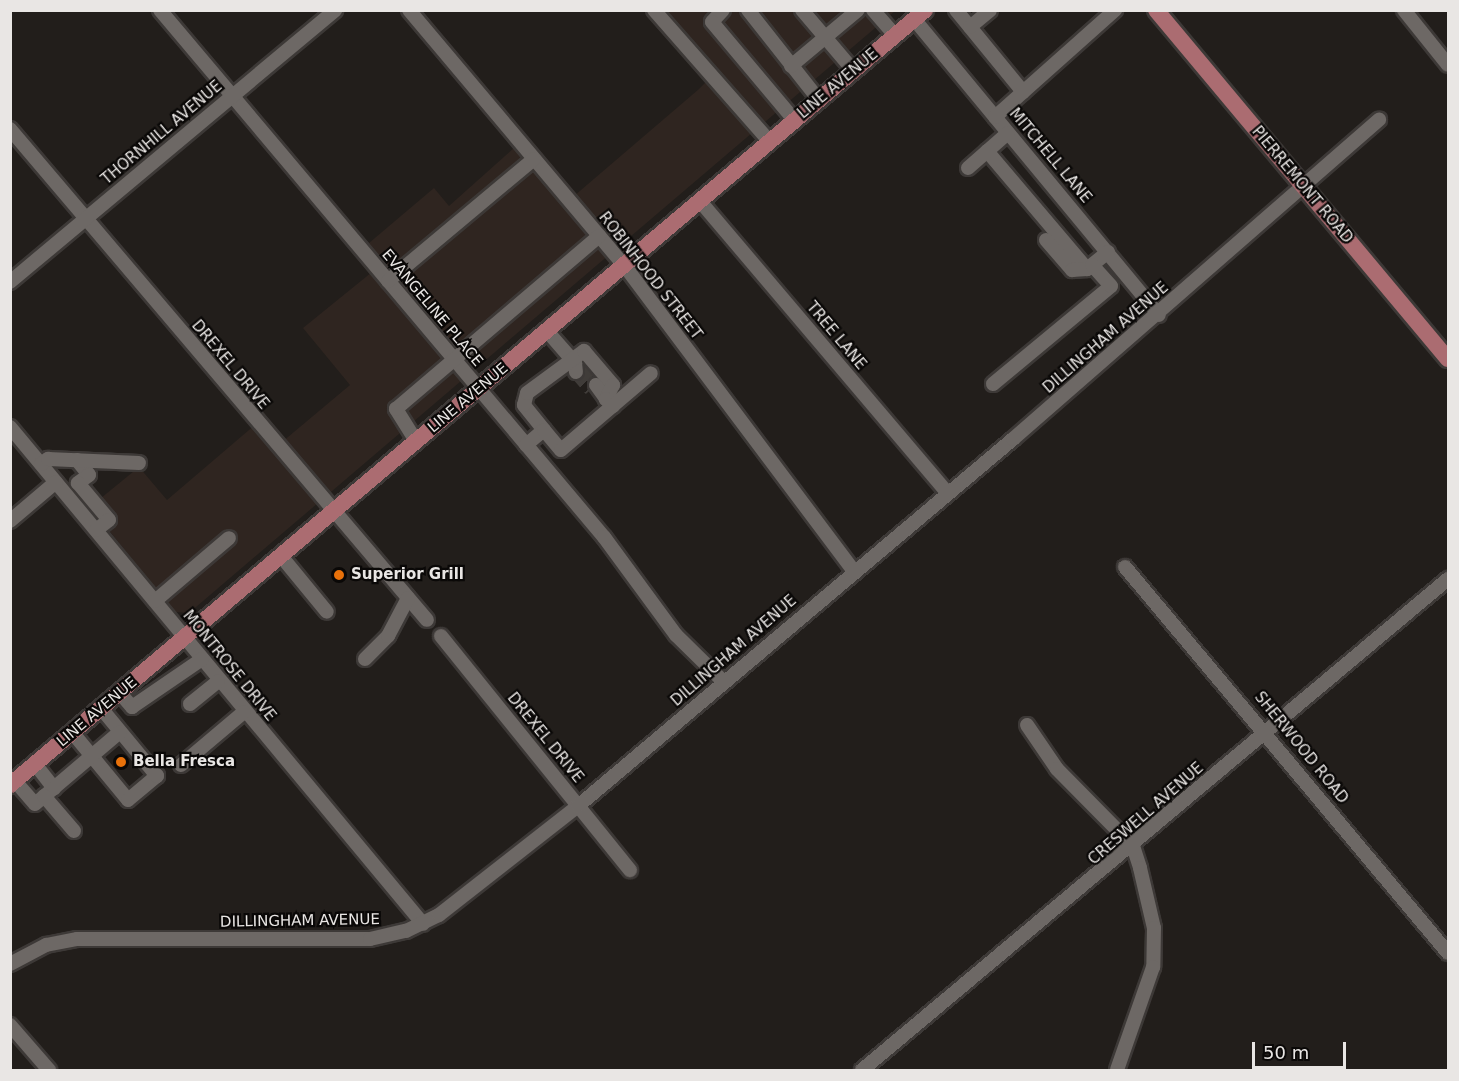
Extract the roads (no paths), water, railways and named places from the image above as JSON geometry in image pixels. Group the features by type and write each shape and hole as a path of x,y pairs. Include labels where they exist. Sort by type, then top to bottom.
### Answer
{"main road":[{"name":"PIERREMONT ROAD","path":"1156,10 1449,359"},
{"name":"LINE AVENUE","path":"13,783 919,15"}],"street":[{"name":"EVANGELINE PLACE","path":"160,10 629,568 676,635 724,682"},
{"name":"THORNHILL AVENUE","path":"10,282 335,10"},
{"name":"ROBINHOOD STREET","path":"409,10 624,266 854,571"},
{"path":"654,10 770,142"},
{"path":"723,10 712,22 795,121"},
{"path":"748,10 819,100"},
{"path":"802,10 854,71"},
{"path":"791,66 858,10"},
{"path":"873,10 895,35"},
{"path":"956,10 1023,92"},
{"path":"970,27 990,10"},
{"path":"1404,10 1449,65"},
{"path":"995,117 1108,13"},
{"name":"MITCHELL LANE","path":"919,15 995,117 1159,315"},
{"name":"DILLINGHAM AVENUE","path":"10,964 46,945 77,939 370,939 423,924 578,806 1159,315 1379,120"},
{"name":"DREXEL DRIVE","path":"10,129 427,620"},
{"path":"968,168 1008,133"},
{"path":"987,151 1045,229 1072,270 1090,267 1108,252"},
{"path":"388,281 534,159"},
{"name":"TREE LANE","path":"700,201 947,492"},
{"path":"1045,229 1111,286"},
{"path":"416,441 396,409 599,236"},
{"path":"993,384 1126,274"},
{"path":"547,330 577,365"},
{"path":"584,351 613,385 601,393 561,450 524,405 527,393 577,365 584,351"},
{"path":"601,393 651,373"},
{"name":"MONTROSE DRIVE","path":"10,428 218,681 423,924"},
{"path":"526,445 544,430"},
{"path":"41,464 48,459 139,464"},
{"path":"77,460 89,474 78,483 109,520 96,530"},
{"path":"10,521 56,482"},
{"path":"154,601 229,538"},
{"path":"281,556 327,612"},
{"name":"SHERWOOD ROAD","path":"1125,567 1268,732 1449,953"},
{"name":"CRESWELL AVENUE","path":"862,1071 1449,579"},
{"path":"365,659 388,636 408,598"},
{"name":"DREXEL DRIVE","path":"441,636 630,870"},
{"path":"119,692 132,707 202,659"},
{"path":"190,704 218,681"},
{"path":"72,732 128,800 157,776 101,708"},
{"path":"181,765 244,712"},
{"path":"1027,725 1057,769 1133,846 1155,941 1149,982 1117,1071"},
{"path":"13,783 35,804 120,732"},
{"path":"35,764 49,792 74,831"},
{"path":"10,1025 49,1071"}],"tunnel":[{"path":"585,364 600,382"},
{"path":"576,372 591,389"}],"place":[{"name":"Superior Grill","path":"339,575"},
{"name":"Bella Fresca","path":"121,762"}]}
